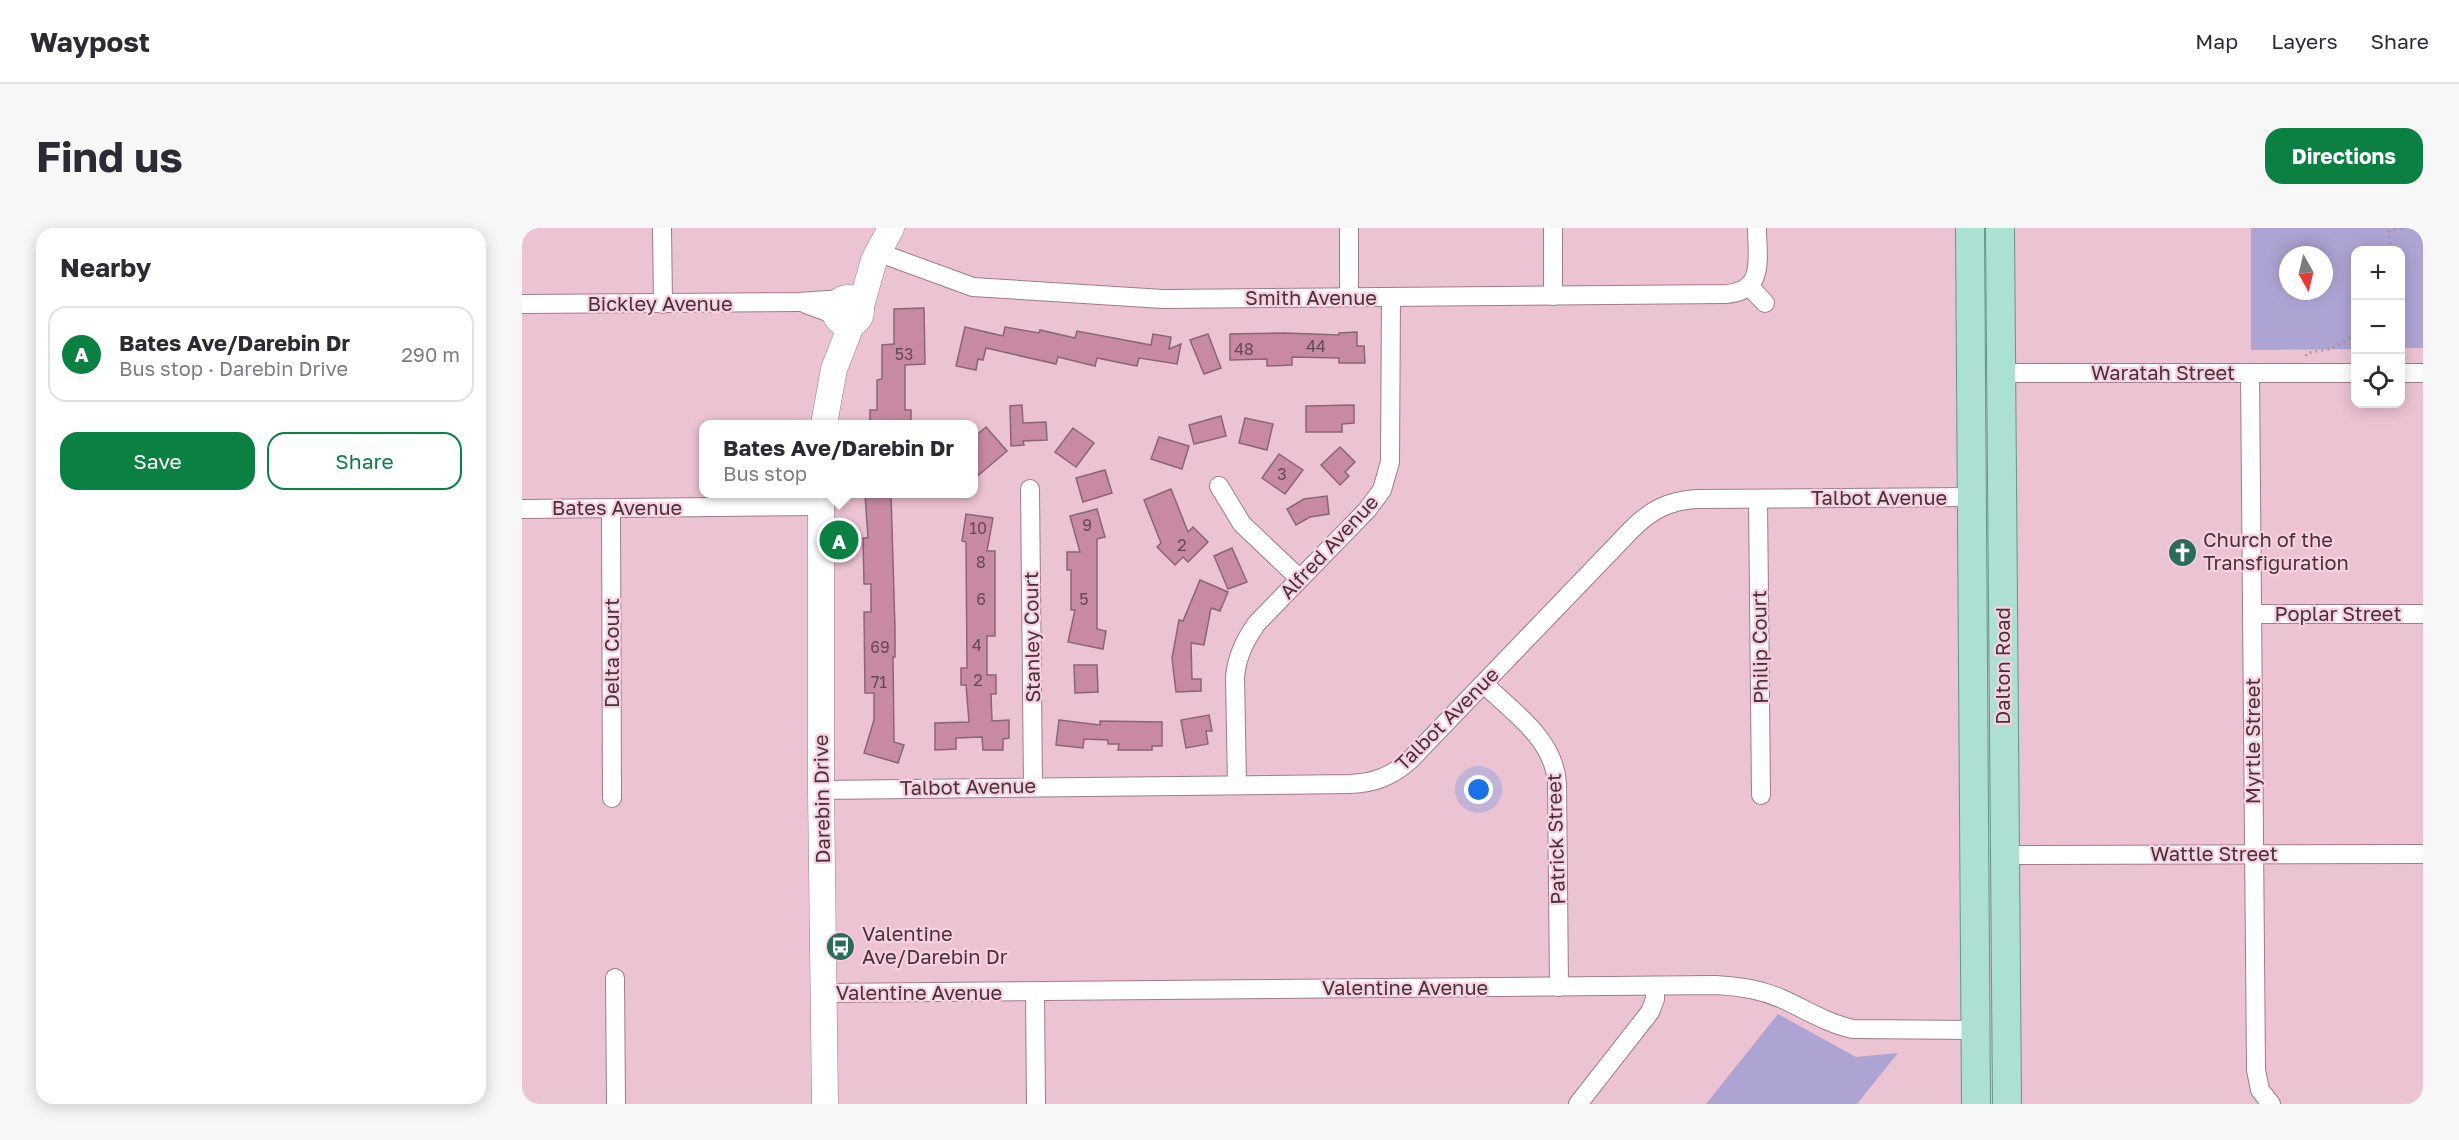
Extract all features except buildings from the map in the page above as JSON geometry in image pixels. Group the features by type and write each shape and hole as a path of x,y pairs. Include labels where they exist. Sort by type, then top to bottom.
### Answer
{"main road":[{"name":"Dalton Road","path":"1970,228 1976,1104"},
{"name":"Dalton Road","path":"2000,228 2007,1104"},
{"name":"Waratah Street","path":"1971,373 2001,373"}],"street":[{"path":"662,228 663,304"},
{"path":"825,420 845,310 891,228"},
{"path":"1349,228 1349,297"},
{"path":"1553,228 1553,296"},
{"path":"1757,228 1756,275 1750,287 1765,303"},
{"name":"Smith Avenue","path":"875,256 983,288 1163,299 1726,294 1744,291 1750,287"},
{"name":"Alfred Avenue","path":"1237,784 1235,677 1240,652 1257,623 1367,510 1382,490 1387,478 1392,440 1391,297"},
{"name":"Bickley Avenue","path":"522,304 799,302 845,310"},
{"name":"Waratah Street","path":"2001,373 2351,373"},
{"path":"2405,373 2423,373"},
{"name":"Myrtle Street","path":"2250,374 2256,1070 2260,1090 2271,1104"},
{"path":"1220,486 1242,524 1300,579"},
{"name":"Stanley Court","path":"1030,489 1033,786"},
{"name":"Talbot Avenue","path":"821,790 1366,783 1384,778 1410,760 1632,529 1656,508 1680,500 1972,497"},
{"name":"Philip Court","path":"1758,499 1761,795"},
{"name":"Bates Avenue","path":"522,509 611,509 821,500"},
{"name":"Darebin Drive","path":"821,500 821,790 825,1104"},
{"name":"Delta Court","path":"611,509 612,798"},
{"name":"Poplar Street","path":"2252,614 2423,614"},
{"name":"Patrick Street","path":"1484,684 1543,742 1554,764 1557,783 1559,987"},
{"name":"Wattle Street","path":"2005,855 2423,854"},
{"path":"615,978 616,1104"},
{"name":"Valentine Avenue","path":"825,993 1740,986 1781,998 1817,1018 1853,1029 1976,1030"},
{"path":"1578,1104 1650,1012 1655,999 1655,987"},
{"path":"1035,992 1036,1104"}],"path":[{"path":"2390,246 2388,229 2402,228"},
{"path":"2306,358 2307,353 2333,348 2351,337"}],"shaded area":[{"path":"2251,228 2423,228 2423,348 2405,348 2405,246 2351,246 2351,349 2251,350"},
{"path":"1778,1014 1856,1057 1898,1053 1857,1104 1706,1104"}],"place":[{"name":"Bates Ave/Darebin Dr","path":"839,540"},
{"name":"Church of the Transfiguration","path":"2182,552"},
{"name":"Valentine Ave/Darebin Dr","path":"841,946"}]}
